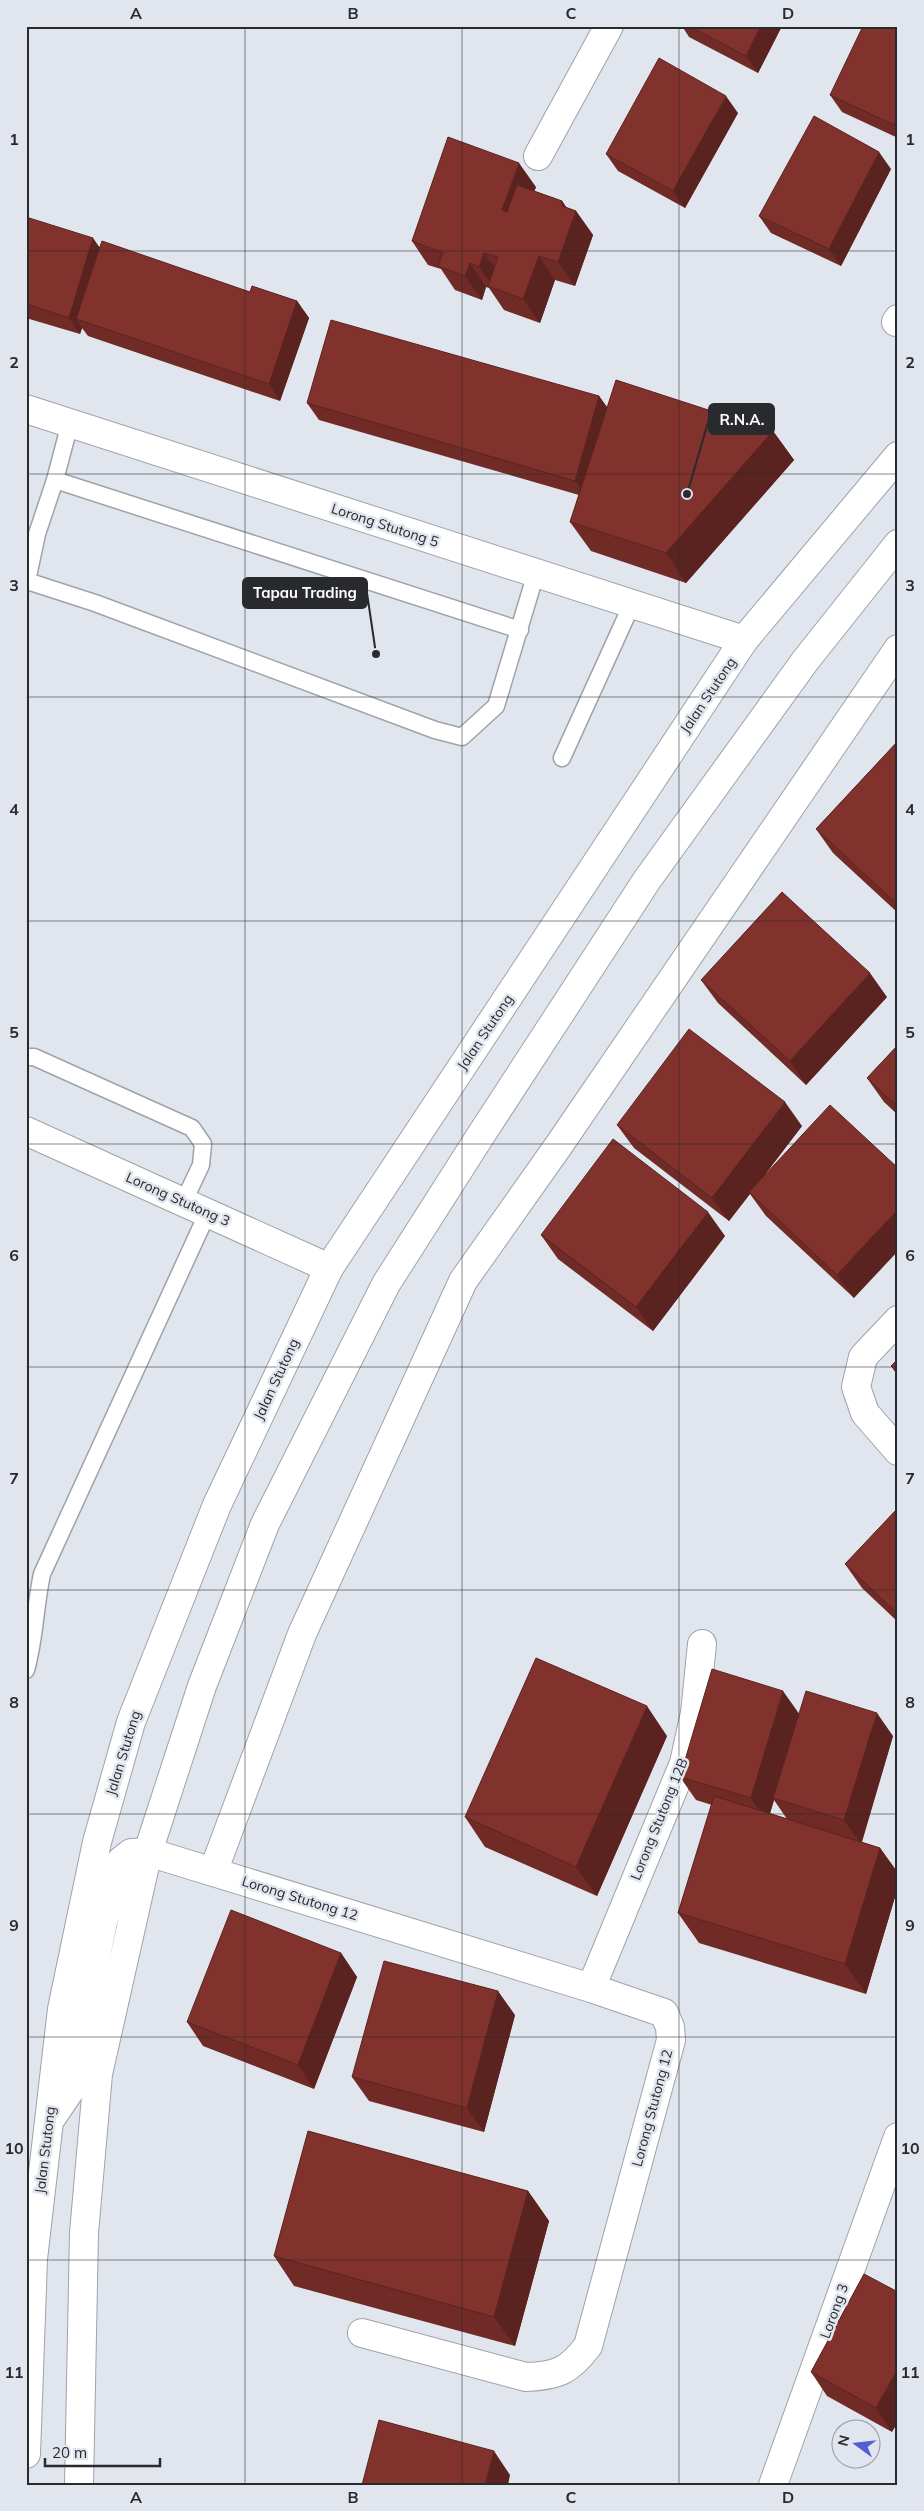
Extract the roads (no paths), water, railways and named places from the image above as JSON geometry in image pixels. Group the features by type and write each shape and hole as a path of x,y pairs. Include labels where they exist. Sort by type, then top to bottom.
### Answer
{"main road":[{"path":"538,156 609,26"},
{"name":"Lorong Stutong 5","path":"26,409 744,640"},
{"name":"Jalan Stutong","path":"26,2454 28,2333 33,2259 62,2009 97,1842 131,1722 217,1505 328,1268 744,640 898,456"},
{"path":"79,2485 84,2233 98,2074 148,1852 202,1686 264,1524 386,1284 647,880 805,661 898,544"},
{"path":"213,1872 302,1634 463,1281 565,1137 898,649"},
{"name":"Lorong Stutong 3","path":"26,1131 196,1206 328,1268"},
{"path":"898,1320 862,1357 856,1387 865,1413 898,1451"},
{"name":"Lorong Stutong 12B","path":"590,1988 684,1763 695,1713 702,1644"},
{"path":"48,2123 73,2086 103,1922 120,1860 131,1853 148,1852"},
{"name":"Lorong Stutong 12","path":"148,1852 590,1988 664,2013 670,2027 671,2040 588,2346 577,2360 565,2370 549,2376 526,2377 362,2333"},
{"name":"Lorong 3","path":"773,2485 898,2137"}],"lane":[{"path":"70,423 55,480 37,534 27,581 95,603 435,730 462,737 496,706 536,573"},
{"path":"55,480 520,630"},
{"path":"562,758 632,604"},
{"path":"26,1058 34,1058 192,1128 203,1144 196,1206 42,1574 35,1607 33,1647 26,1670"}],"place":[{"name":"R.N.A.","path":"687,494"},
{"name":"Tapau Trading","path":"376,654"}]}
